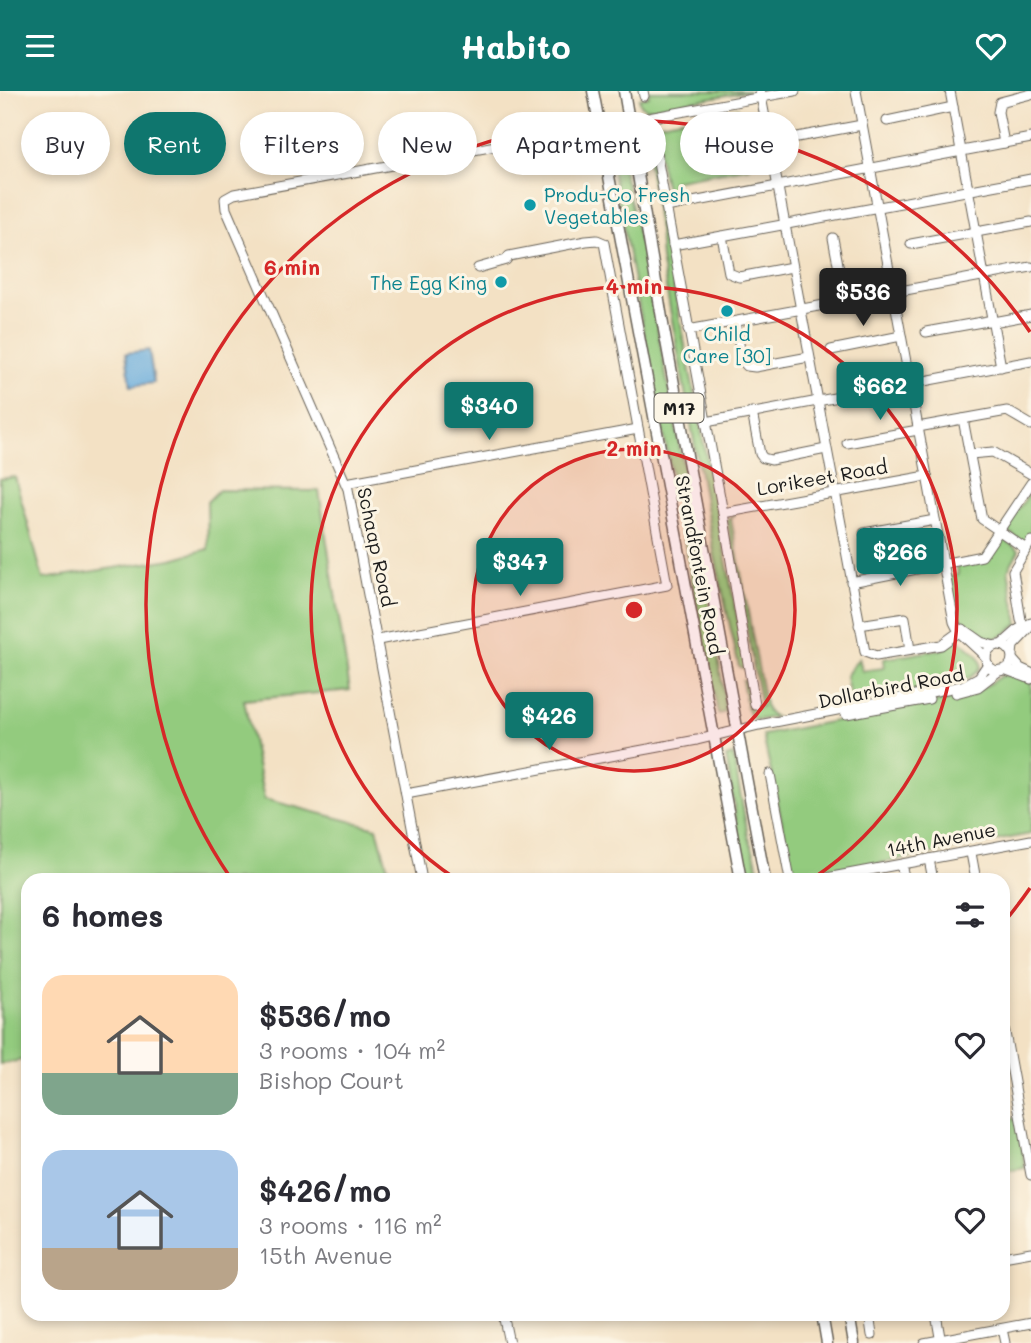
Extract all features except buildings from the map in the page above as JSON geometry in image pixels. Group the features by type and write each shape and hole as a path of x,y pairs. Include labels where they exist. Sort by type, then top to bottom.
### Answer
{"main road":[{"name":"Strandfontein Road","path":"593,91 597,112"},
{"name":"Strandfontein Road","path":"624,91 628,112"},
{"name":"Strandfontein Road","path":"608,175 740,873"},
{"name":"Strandfontein Road","path":"638,175 764,873"},
{"path":"823,1321 827,1343"},
{"path":"850,1321 854,1343"}],"street":[{"path":"666,113 761,94 795,91"},
{"path":"856,91 954,618 993,669 1031,679"},
{"path":"950,91 1001,367"},
{"path":"761,94 863,648 867,655 876,656 910,650 946,643 961,630"},
{"path":"1004,143 998,111 1000,102 1031,94"},
{"path":"887,121 953,107"},
{"path":"799,137 862,125"},
{"path":"666,207 1031,138"},
{"name":"Schaap Road","path":"421,873 346,483 262,294 226,209 225,199 234,194 491,146"},
{"name":"Strandfontein Road","path":"660,175 723,513 755,705"},
{"path":"673,245 1031,179"},
{"path":"911,244 1031,222"},
{"path":"722,236 729,273 732,276 738,278 792,267"},
{"path":"833,238 845,301"},
{"path":"378,639 667,585 603,242 586,241 509,256 506,260 478,268"},
{"path":"688,330 1031,267"},
{"path":"926,332 1031,315"},
{"path":"735,322 742,360 747,366 755,367 809,357"},
{"path":"831,350 901,336"},
{"path":"706,422 1031,361"},
{"path":"847,443 1007,411 1029,421"},
{"path":"752,412 763,458 771,460 826,449"},
{"path":"963,419 982,519 1028,545 1013,576 1021,620 1028,627"},
{"path":"346,483 638,429"},
{"path":"970,454 993,452 1031,474"},
{"name":"Lorikeet Road","path":"723,513 927,475"},
{"path":"851,582 982,556 1031,483"},
{"path":"864,533 936,520"},
{"path":"859,625 905,618 910,650"},
{"path":"987,661 988,650 1028,627"},
{"path":"1002,670 1009,665 1013,646 1028,627"},
{"path":"961,630 981,642 1007,647 1020,668 1031,673"},
{"name":"Dollarbird Road","path":"406,794 962,686 979,677 987,661"},
{"name":"Dollarbird Road","path":"782,721 822,719 964,692 983,684 1002,670"},
{"path":"770,774 789,873"},
{"name":"14th Avenue","path":"856,873 1031,840"},
{"path":"971,853 975,873"},
{"path":"929,859 932,873"},
{"path":"901,865 903,873"},
{"path":"1010,1070 1031,1175"},
{"path":"1010,1256 1031,1252"},
{"path":"504,1321 509,1343"},
{"path":"870,1321 872,1335"},
{"path":"937,1321 941,1341"},
{"path":"925,1343 1031,1323"},
{"path":"1002,1329 1005,1343"}],"green space":[{"path":"648,91 750,91 646,109 639,98 649,96"},
{"path":"738,108 739,112 717,112"},
{"path":"680,119 680,175 705,175 672,181 673,189 669,190 670,196 675,196 675,201 668,199 663,175 666,175 666,122"},
{"path":"613,175 625,175 642,247 716,642 726,712 718,714"},
{"path":"650,175 655,175 673,283 747,669 739,667 715,557 661,259"},
{"path":"15,477 43,579 172,559 208,549 207,502 219,490 319,491 350,690 244,700 264,799 377,828 389,873 21,873 21,1060 0,1064 0,479"},
{"path":"1031,491 1031,537 1025,545 1005,528"},
{"path":"734,514 731,519 765,705 768,712 775,717 758,720 752,718 747,709 742,680 745,680 751,708 761,707 727,520"},
{"path":"1002,538 1019,550 1008,570 1018,624 1004,635 995,638 978,633 964,622 955,601 950,576 958,575 957,566 981,561 998,539"},
{"path":"957,639 972,650 980,666 977,672 960,683 861,701 853,698 849,692 846,676 859,658 862,671 884,668 883,659 944,649"},
{"path":"1009,675 1031,682 1031,834 830,873 793,873 763,735 845,719 865,718 972,695 1001,676"},
{"path":"733,755 748,835 759,873 745,873 726,757"},
{"path":"1017,1118 1025,1168 1010,1171 1010,1119"}],"water":[{"path":"149,350 154,383 131,386 126,353"}],"place":[{"name":"Produ-Co Fresh Vegetables","path":"530,205"},
{"name":"The Egg King","path":"501,282"},
{"name":"Child Care [30]","path":"727,311"}]}
